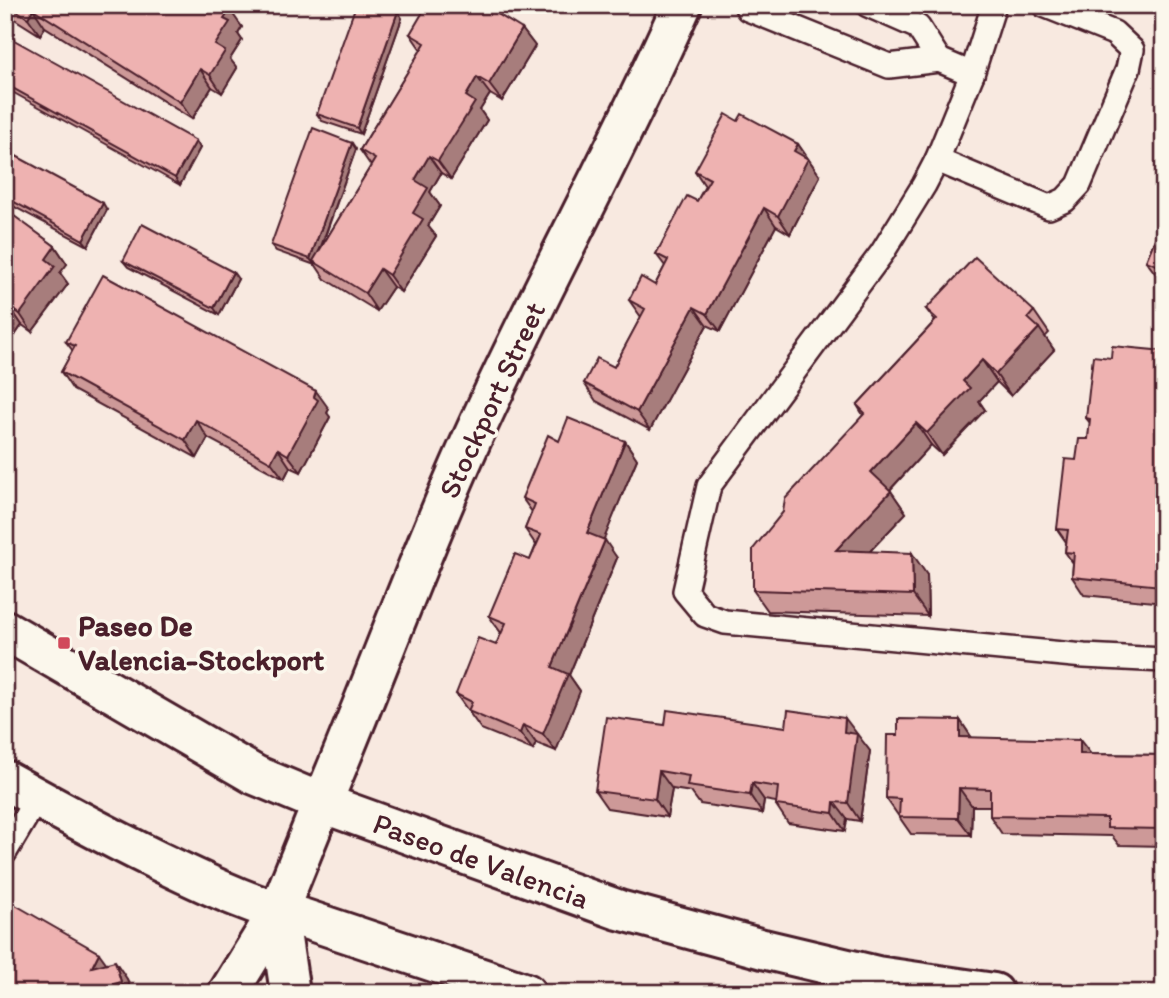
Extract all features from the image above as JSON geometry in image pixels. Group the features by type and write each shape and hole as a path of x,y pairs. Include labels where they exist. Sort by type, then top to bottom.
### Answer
{"main road":[{"name":"Stockport Street","path":"229,993 278,912 466,452 519,337 643,91 682,5"},
{"name":"Paseo de Valencia","path":"5,630 256,775 322,803 619,910 877,976 994,993"},
{"path":"21,789 113,840 203,883 278,912 526,993"},
{"path":"278,912 290,993"}],"lane":[{"path":"746,5 748,9 889,65 939,60 972,74"},
{"path":"868,5 918,27 939,60"},
{"path":"995,5 972,74 937,160 882,253 709,486 685,590 705,615 725,622 1084,656 1164,660"},
{"path":"937,160 1049,207 1065,200 1079,185 1128,69 1132,50 1114,33 1045,5"},
{"path":"5,852 21,789"}],"building":[{"path":"8,5 223,5 230,10 224,19 230,22 215,45 225,51 210,75 200,69 180,102 33,9 28,18"},
{"path":"356,5 381,5 398,11 357,128 317,114"},
{"path":"427,5 483,5 522,29 489,84 477,77 466,96 475,102 438,161 429,156 415,180 428,188 413,213 423,219 389,275 380,269 365,293 313,261 375,159 360,150 425,43 410,34"},
{"path":"5,35 196,141 175,178 5,84"},
{"path":"726,114 738,121 742,114 798,144 794,151 808,159 778,216 764,208 707,314 694,307 637,412 584,383 597,358 614,367 645,309 629,300 641,277 655,285 668,260 656,254 687,196 697,201 710,179 695,171"},
{"path":"313,128 352,143 310,259 271,245"},
{"path":"5,150 103,203 83,240 5,197"},
{"path":"1164,178 1164,202 1155,199"},
{"path":"6,210 55,246 46,259 55,266 20,314 10,307 5,313"},
{"path":"1164,217 1164,268 1146,261"},
{"path":"142,224 233,272 214,308 123,261"},
{"path":"975,257 1034,311 1028,318 1039,328 996,374 982,360 963,381 970,388 927,433 916,423 871,472 891,491 836,550 912,553 913,595 753,590 753,549 783,512 785,499 865,413 857,405 937,319 926,309"},
{"path":"103,275 316,391 314,397 318,400 288,455 278,449 271,462 196,420 185,440 61,372 75,346 66,342"},
{"path":"1112,346 1164,351 1164,561 1161,586 1072,577 1074,553 1065,552 1068,530 1057,529 1065,459 1076,460 1079,439 1088,439 1090,419 1086,418 1093,356 1111,358"},
{"path":"568,418 625,441 587,533 605,540 552,667 568,674 543,734 523,725 520,733 468,711 472,702 456,694 478,638 496,645 506,623 489,616 515,554 530,560 541,535 525,529 535,504 522,498 548,435 559,441"},
{"path":"667,710 786,727 788,710 845,718 844,732 857,734 848,803 834,802 833,813 776,805 778,787 752,783 750,795 687,786 689,776 659,771 655,799 595,791 606,717 665,725"},
{"path":"898,719 960,720 960,737 1080,740 1080,754 1164,755 1164,829 1107,828 1107,818 990,816 990,789 959,788 958,818 899,817 900,799 886,798 887,735 898,735"},
{"path":"5,899 99,953 92,967 115,961 121,982 96,990 100,993 5,993"}],"place":[{"name":"Paseo De Valencia-Stockport","path":"64,643"}]}
